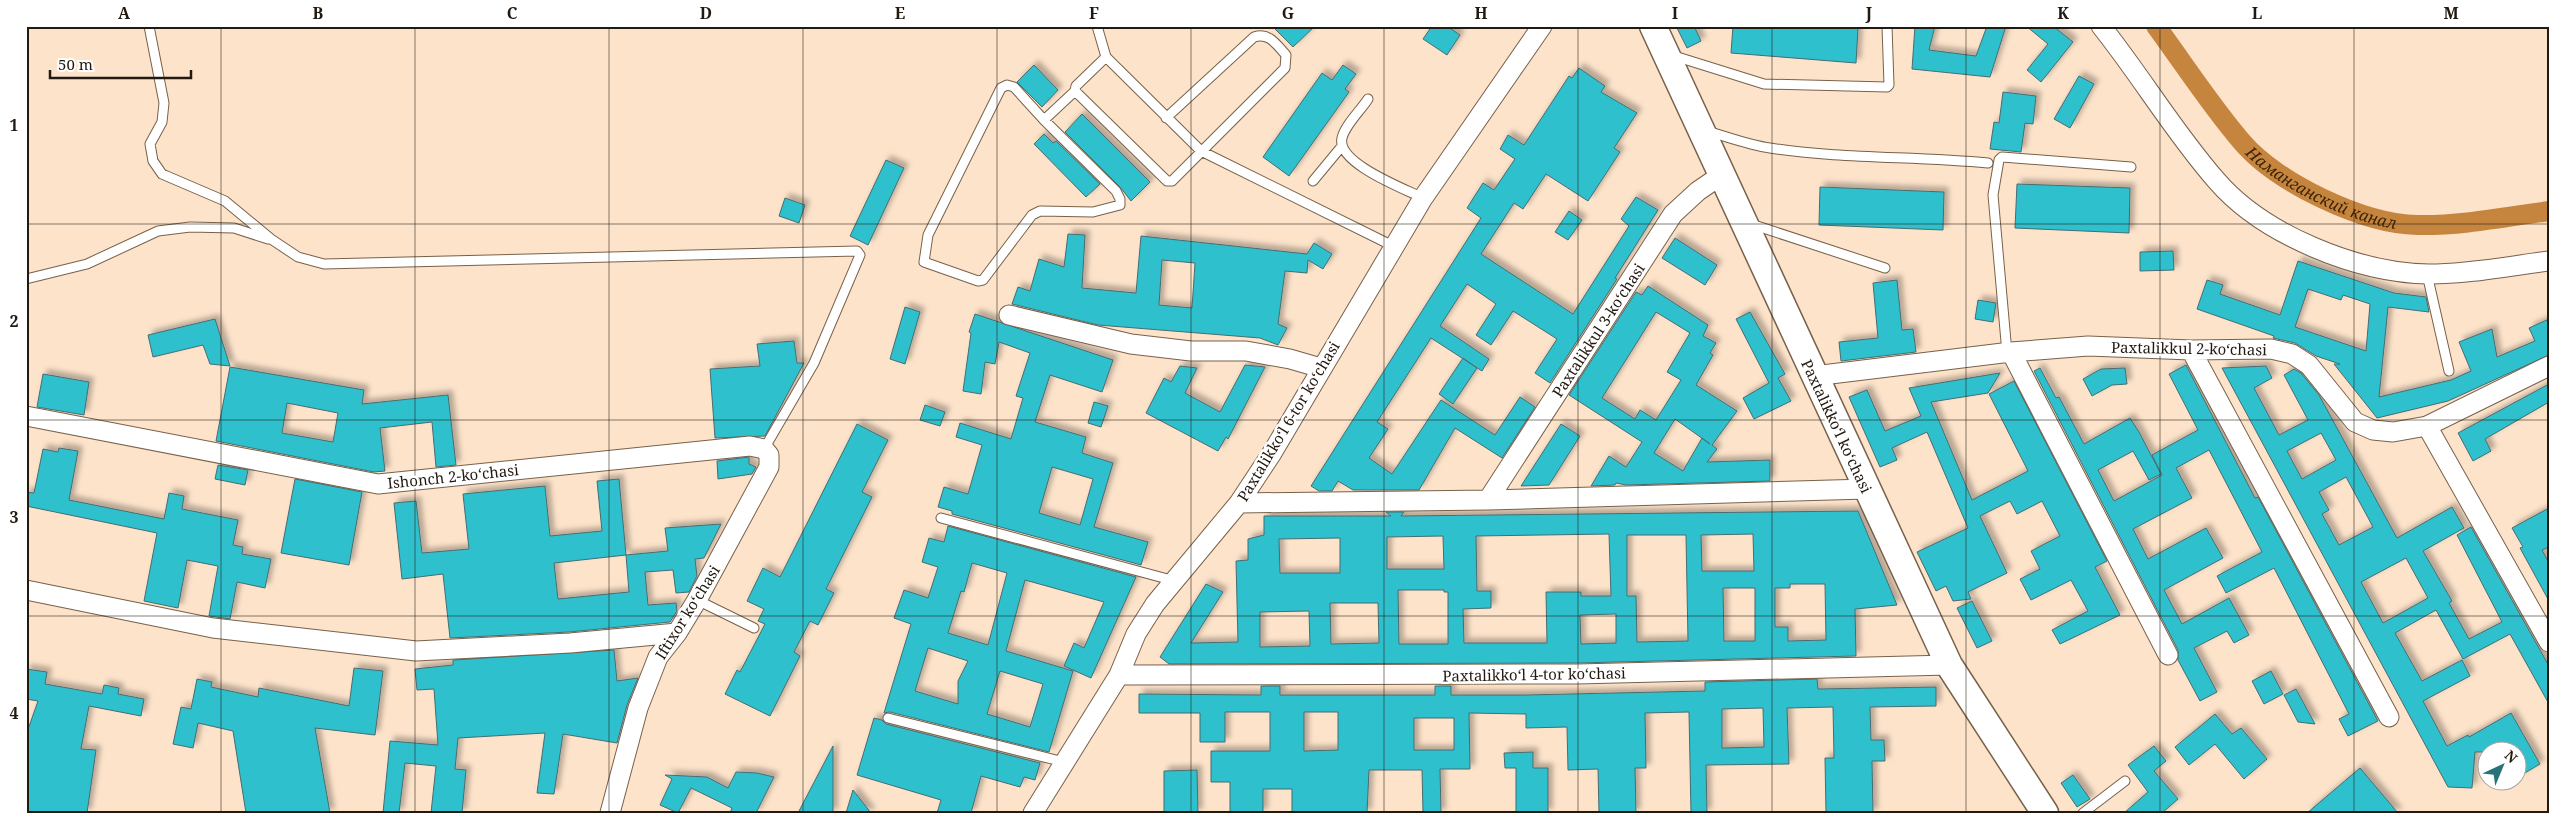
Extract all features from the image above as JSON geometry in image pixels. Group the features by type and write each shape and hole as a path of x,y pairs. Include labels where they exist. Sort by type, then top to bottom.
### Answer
{"street":[{"name":"Paxtalikkoʻl 6-tor koʻchasi","path":"1032,813 1119,676 1136,634 1155,604 1238,503 1272,454 1320,368 1423,198 1542,26"},
{"name":"Paxtalikkoʻl koʻchasi","path":"1653,26 1723,174 1814,376 1950,665 2045,813"},
{"path":"2101,26 2217,182 2269,225 2334,257 2390,269 2427,274 2470,271 2549,261"},
{"name":"Paxtalikkul 3-koʻchasi","path":"1488,500 1673,214 1698,191 1723,174"},
{"path":"1008,315 1131,344 1191,351 1246,351 1290,359 1320,368"},
{"name":"Paxtalikkul 2-koʻchasi","path":"1814,376 2009,352 2088,346 2191,350 2271,349 2292,354 2309,365 2354,422 2373,430 2393,432 2427,426 2549,366"},
{"path":"2191,350 2388,717"},
{"path":"2009,352 2168,655"},
{"name":"Ishonch 2-koʻchasi","path":"26,416 378,484 750,446 764,449"},
{"path":"2427,426 2549,642"},
{"name":"Iftixor koʻchasi","path":"610,813 638,708 654,665 677,633 697,600 769,467 769,455 764,449"},
{"path":"1238,503 1488,500 1867,489"},
{"path":"26,590 213,628 416,651 570,643 677,633"},
{"name":"Paxtalikkoʻl 4-tor koʻchasi","path":"1119,676 1577,674 1950,665"}],"lane":[{"path":"149,26 164,104 162,122 150,144 153,161 162,174 225,201 270,239 298,257 324,264 857,251 860,255 814,362 764,449"},
{"path":"1097,26 1106,56 1201,151 1393,246"},
{"path":"1667,53 1764,84 1887,87 1889,85 1887,26"},
{"path":"1075,91 1167,182 1172,181 1285,68 1286,55 1272,38 1261,34 1254,37 1166,118"},
{"path":"1044,120 1075,91 1076,86 1106,56"},
{"path":"1007,85 1014,87 1044,120 1116,191 1120,198 1120,205 1093,212 1040,211 1032,215 983,280 978,281 924,262 928,235 1001,88 1007,85"},
{"path":"1368,99 1342,138 1342,146 1355,163 1423,198"},
{"path":"1702,130 1769,148 1856,156 1944,158 1988,163"},
{"path":"1312,181 1342,146"},
{"path":"2009,352 1993,195 1999,160 2002,157 2131,167"},
{"path":"1744,221 1885,268"},
{"path":"26,279 88,264 158,231 190,227 234,228 270,239"},
{"path":"2427,274 2449,371"},
{"path":"941,518 1175,582"},
{"path":"697,600 754,628"},
{"path":"888,718 1064,762"},
{"path":"2083,813 2125,781"}],"building":[{"path":"1272,26 1315,26 1293,47"},
{"path":"1432,26 1447,26 1460,35 1447,55 1423,39"},
{"path":"1676,26 1694,26 1701,41 1687,48"},
{"path":"1733,26 1858,28 1856,63 1731,53"},
{"path":"1915,26 1935,26 1929,50 1976,56 1987,26 2006,26 1990,77 1912,69"},
{"path":"2026,26 2053,26 2073,42 2041,82 2027,70 2048,44"},
{"path":"1034,65 1058,90 1042,107 1017,82"},
{"path":"1343,65 1356,74 1345,89 1349,92 1289,176 1263,157 1322,73 1332,80"},
{"path":"1579,68 1605,86 1601,92 1637,113 1614,148 1620,152 1588,201 1546,174 1523,209 1514,203 1481,254 1573,314 1629,226 1621,219 1636,197 1658,210 1615,278 1617,279 1550,383 1535,373 1557,339 1513,311 1491,345 1476,335 1496,304 1467,284 1440,326 1489,359 1482,371 1431,338 1377,422 1388,429 1369,458 1392,474 1441,400 1495,435 1520,397 1535,407 1502,458 1455,428 1419,490 1353,490 1338,481 1332,491 1319,491 1311,486 1481,218 1467,208 1483,183 1494,190 1515,159 1500,149 1508,135 1524,145 1569,76 1572,78"},
{"path":"2079,76 2094,84 2070,128 2054,119"},
{"path":"2003,92 2036,96 2033,124 2025,123 2021,152 1990,149 1994,122 1999,123"},
{"path":"1082,114 1150,182 1131,201 1120,187 1065,132"},
{"path":"1044,134 1053,143 1056,141 1100,184 1086,197 1034,144"},
{"path":"886,160 904,168 868,245 850,236"},
{"path":"2017,184 2130,188 2129,233 2015,228"},
{"path":"1820,187 1944,192 1943,230 1819,225"},
{"path":"785,198 805,205 799,223 779,216"},
{"path":"1569,211 1582,220 1568,240 1555,232"},
{"path":"1068,234 1085,235 1082,288 1136,293 1141,236 1307,254 1314,243 1332,254 1323,269 1308,260 1307,273 1285,271 1278,324 1287,328 1278,345 1260,338 1098,325 1012,304 1018,287 1030,291 1039,259 1064,267","holes":["1162,260 1195,263 1192,308 1159,305"]},
{"path":"1675,238 1717,265 1705,285 1662,258"},
{"path":"2173,251 2174,270 2140,271 2140,252"},
{"path":"2298,261 2394,293 2426,297 2429,312 2388,307 2379,397 2451,380 2471,371 2459,342 2492,329 2497,357 2535,341 2529,328 2549,319 2549,355 2448,401 2377,418 2334,364 2340,364 2316,356 2295,343 2273,338 2274,336 2197,309 2207,280 2223,285 2220,294 2280,315","holes":["2308,289 2341,300 2343,295 2370,304 2366,351 2295,327"]},
{"path":"1897,280 1902,330 1913,329 1916,352 1841,361 1839,342 1878,338 1873,283"},
{"path":"1648,286 1708,325 1703,336 1716,343 1710,353 1713,355 1696,385 1737,411 1712,445 1717,449 1707,462 1770,460 1770,481 1626,485 1616,483 1615,485 1591,486 1609,456 1626,467 1642,442 1569,395 1636,292 1642,295","holes":["1656,312 1690,333 1667,372 1681,380 1656,420 1640,410 1635,419 1602,398","1675,419 1702,438 1683,471 1654,453"]},
{"path":"1978,300 1996,303 1993,322 1975,319"},
{"path":"905,307 920,312 905,364 890,359"},
{"path":"1750,312 1785,374 1778,378 1791,401 1754,419 1743,398 1769,383 1736,319"},
{"path":"975,314 1113,360 1102,392 1050,375 1035,422 1086,437 1082,453 1113,463 1094,527 1148,542 1141,565 952,514 952,511 938,507 944,487 968,494 982,445 956,437 960,423 1011,439 1023,398 1016,396 1030,353 999,342 995,364 985,362 981,394 963,391 971,333 969,332","holes":["1052,467 1093,479 1080,525 1039,513"]},
{"path":"215,319 230,366 210,364 203,345 153,357 148,335"},
{"path":"794,341 797,363 804,363 765,436 715,438 710,369 760,366 757,344"},
{"path":"1463,358 1477,368 1453,404 1439,394"},
{"path":"1245,365 1265,367 1228,439 1226,437 1218,451 1146,413 1164,378 1171,382 1180,366 1197,368 1185,393 1220,412"},
{"path":"2186,365 2255,498 2258,497 2378,721 2348,736 2339,719 2349,714 2274,568 2226,593 2217,576 2262,552 2209,450 2176,468 2192,498 2133,529 2148,559 2206,528 2223,558 2164,590 2182,624 2229,598 2249,635 2234,643 2227,631 2194,648 2217,692 2200,701 2178,660 2178,650 2034,371 2040,368 2056,398 2059,397 2084,444 2130,418 2139,432 2161,474 2149,480 2133,451 2098,470 2114,501 2162,475 2152,455 2198,430 2169,374"},
{"path":"2266,366 2272,378 2254,388 2279,435 2308,420 2284,375 2294,369 2301,373 2319,395 2397,538 2452,507 2464,528 2423,551 2452,601 2449,603 2469,639 2502,622 2457,535 2471,527 2549,666 2549,704 2510,634 2463,659 2436,610 2395,633 2422,681 2462,660 2470,676 2423,701 2447,746 2468,735 2469,737 2511,713 2527,742 2478,742 2478,752 2475,752 2472,788 2448,787 2222,368","holes":["2321,433 2336,460 2302,479 2287,451","2346,477 2373,527 2339,545 2322,514 2329,510 2319,492","2406,558 2428,598 2383,623 2361,582"]},
{"path":"230,367 364,390 362,404 448,395 456,465 436,467 432,422 380,428 385,471 374,472 216,441","holes":["287,403 338,413 333,442 282,433"]},
{"path":"2125,368 2127,384 2112,385 2092,396 2083,379 2101,369"},
{"path":"2000,373 1988,393 1931,402 1972,500 2028,471 1989,394 2014,381 2107,561 2095,567 2120,615 2060,644 2052,630 2088,611 2071,580 2031,600 2020,579 2040,569 2031,551 2060,536 2042,501 2017,514 2010,501 1980,516 2007,573 1968,592 1971,599 1953,601 1946,586 1936,591 1917,552 1968,528 1927,432 1892,448 1897,460 1880,467 1849,397 1867,390 1885,431 1921,416 1909,388"},
{"path":"43,374 89,382 84,415 37,407"},
{"path":"2549,384 2549,402 2485,439 2491,451 2473,461 2458,433"},
{"path":"1094,402 1108,406 1101,427 1088,423"},
{"path":"925,405 945,412 940,426 920,420"},
{"path":"857,424 888,440 862,492 872,497 826,589 834,593 818,625 810,621 794,652 800,656 770,716 725,694 737,670 740,672 765,624 758,621 764,609 747,601 763,568 780,577"},
{"path":"1561,424 1580,436 1549,485 1521,486"},
{"path":"59,448 78,451 69,500 164,519 169,493 184,496 182,509 238,520 233,545 243,547 242,554 271,559 265,588 237,582 230,619 209,616 218,566 187,560 178,608 144,601 157,533 26,506 26,492 34,493 43,449 58,452"},
{"path":"749,457 749,464 756,467 752,474 718,479 717,461"},
{"path":"218,465 248,470 245,485 215,479"},
{"path":"295,479 362,492 349,565 281,553"},
{"path":"619,479 626,555 668,551 665,528 721,524 704,558 695,559 697,576 689,592 676,593 673,570 645,572 648,605 676,603 677,611 670,622 569,632 450,638 443,574 402,579 394,503 416,501 422,553 469,549 463,494 545,486 550,536 602,531 597,481","holes":["626,555 629,592 558,599 554,563"]},
{"path":"2549,508 2549,547 2542,550 2549,563 2549,601 2520,548 2523,547 2512,528"},
{"path":"1858,511 1897,605 1855,609 1856,656 1577,663 1169,664 1160,657 1206,584 1223,592 1191,643 1238,642 1236,561 1248,560 1248,539 1264,535 1264,516 1391,516 1386,512 1404,512 1401,516","holes":["1609,534 1611,596 1581,596 1581,592 1546,592 1547,643 1464,643 1463,609 1491,608 1491,591 1477,591 1476,536","1753,534 1754,571 1702,571 1701,535","1627,535 1686,535 1688,641 1637,642 1636,596 1627,596","1443,536 1444,569 1387,569 1387,537","1340,538 1340,573 1280,573 1279,539","1790,584 1825,584 1826,640 1788,641 1788,627 1775,627 1775,588 1790,588","1723,588 1755,588 1755,641 1724,641","1398,590 1444,590 1444,592 1448,592 1448,644 1399,644","1330,603 1378,603 1379,643 1331,644","1309,611 1310,646 1260,647 1260,612","1616,614 1616,643 1581,644 1580,615"]},
{"path":"948,526 1136,577 1091,678 1064,666 1074,643 1084,648 1104,602 1025,580 1006,651 1073,671 1049,752 890,712 884,713 911,624 894,618 904,590 928,598 938,567 922,562 929,538 944,542","holes":["972,563 1007,573 988,645 948,633 961,591 964,592","928,648 968,661 958,681 958,704 915,691","1000,671 1043,684 1030,727 987,714"]},
{"path":"1972,601 1992,641 1977,648 1957,608"},
{"path":"614,650 617,681 638,678 627,705 617,743 563,734 554,794 537,793 545,733 458,738 455,769 466,770 462,813 431,813 436,766 405,763 399,813 383,813 390,741 438,745 434,689 417,690 415,669 453,665 453,660"},
{"path":"354,668 383,671 375,735 315,728 330,813 246,813 233,731 198,723 193,748 173,744 181,707 191,709 197,679 212,682 211,687 258,697 259,688 349,706"},
{"path":"26,669 47,672 45,684 102,694 104,685 119,688 118,694 144,699 141,716 89,706 81,749 96,750 87,813 26,813 26,735 38,701 26,699"},
{"path":"2271,671 2283,694 2264,704 2252,681"},
{"path":"1817,679 1818,689 1936,687 1936,706 1870,707 1871,740 1884,740 1885,761 1872,761 1873,813 1826,813 1825,758 1834,758 1833,707 1787,708 1789,764 1706,765 1707,813 1691,813 1689,712 1645,713 1646,768 1635,768 1636,813 1599,813 1598,769 1568,770 1567,727 1526,728 1526,714 1469,713 1470,769 1440,769 1441,813 1423,813 1422,770 1369,770 1367,813 1292,813 1292,789 1263,789 1263,813 1230,813 1230,782 1211,782 1211,751 1270,751 1270,712 1225,712 1225,742 1200,742 1200,713 1139,713 1139,694 1261,695 1261,686 1280,686 1280,695 1435,695 1435,686 1451,686 1451,695 1526,695 1705,691 1705,682","holes":["1763,708 1764,747 1722,748 1722,709","1304,712 1338,712 1338,750 1304,751","1414,718 1454,718 1454,750 1414,750"]},
{"path":"2296,689 2315,724 2298,722 2284,695"},
{"path":"2215,714 2232,734 2241,728 2267,759 2244,779 2215,744 2189,765 2175,747"},
{"path":"874,718 882,720 886,724 1040,763 1035,780 1024,777 1020,787 981,776 971,813 937,813 941,800 857,775"},
{"path":"2528,743 2540,764 2528,771"},
{"path":"833,746 833,813 798,813"},
{"path":"2154,746 2166,761 2154,771 2178,799 2162,813 2124,813 2148,792 2128,765"},
{"path":"1533,752 1533,768 1548,768 1548,813 1516,813 1516,768 1505,768 1504,753"},
{"path":"2360,768 2398,813 2307,813"},
{"path":"1197,770 1198,813 1164,813 1164,771"},
{"path":"736,772 757,773 774,777 756,813 730,813 732,808 691,788 678,813 660,805 672,779 665,775 707,777 728,788"},
{"path":"2073,775 2090,799 2077,807 2061,783"},
{"path":"853,790 871,813 846,813"}],"waterway":[{"name":"Наманганский канал","path":"2156,26 2242,142 2257,157 2277,172 2322,198 2372,217 2395,223 2417,225 2466,223 2549,211"}]}
